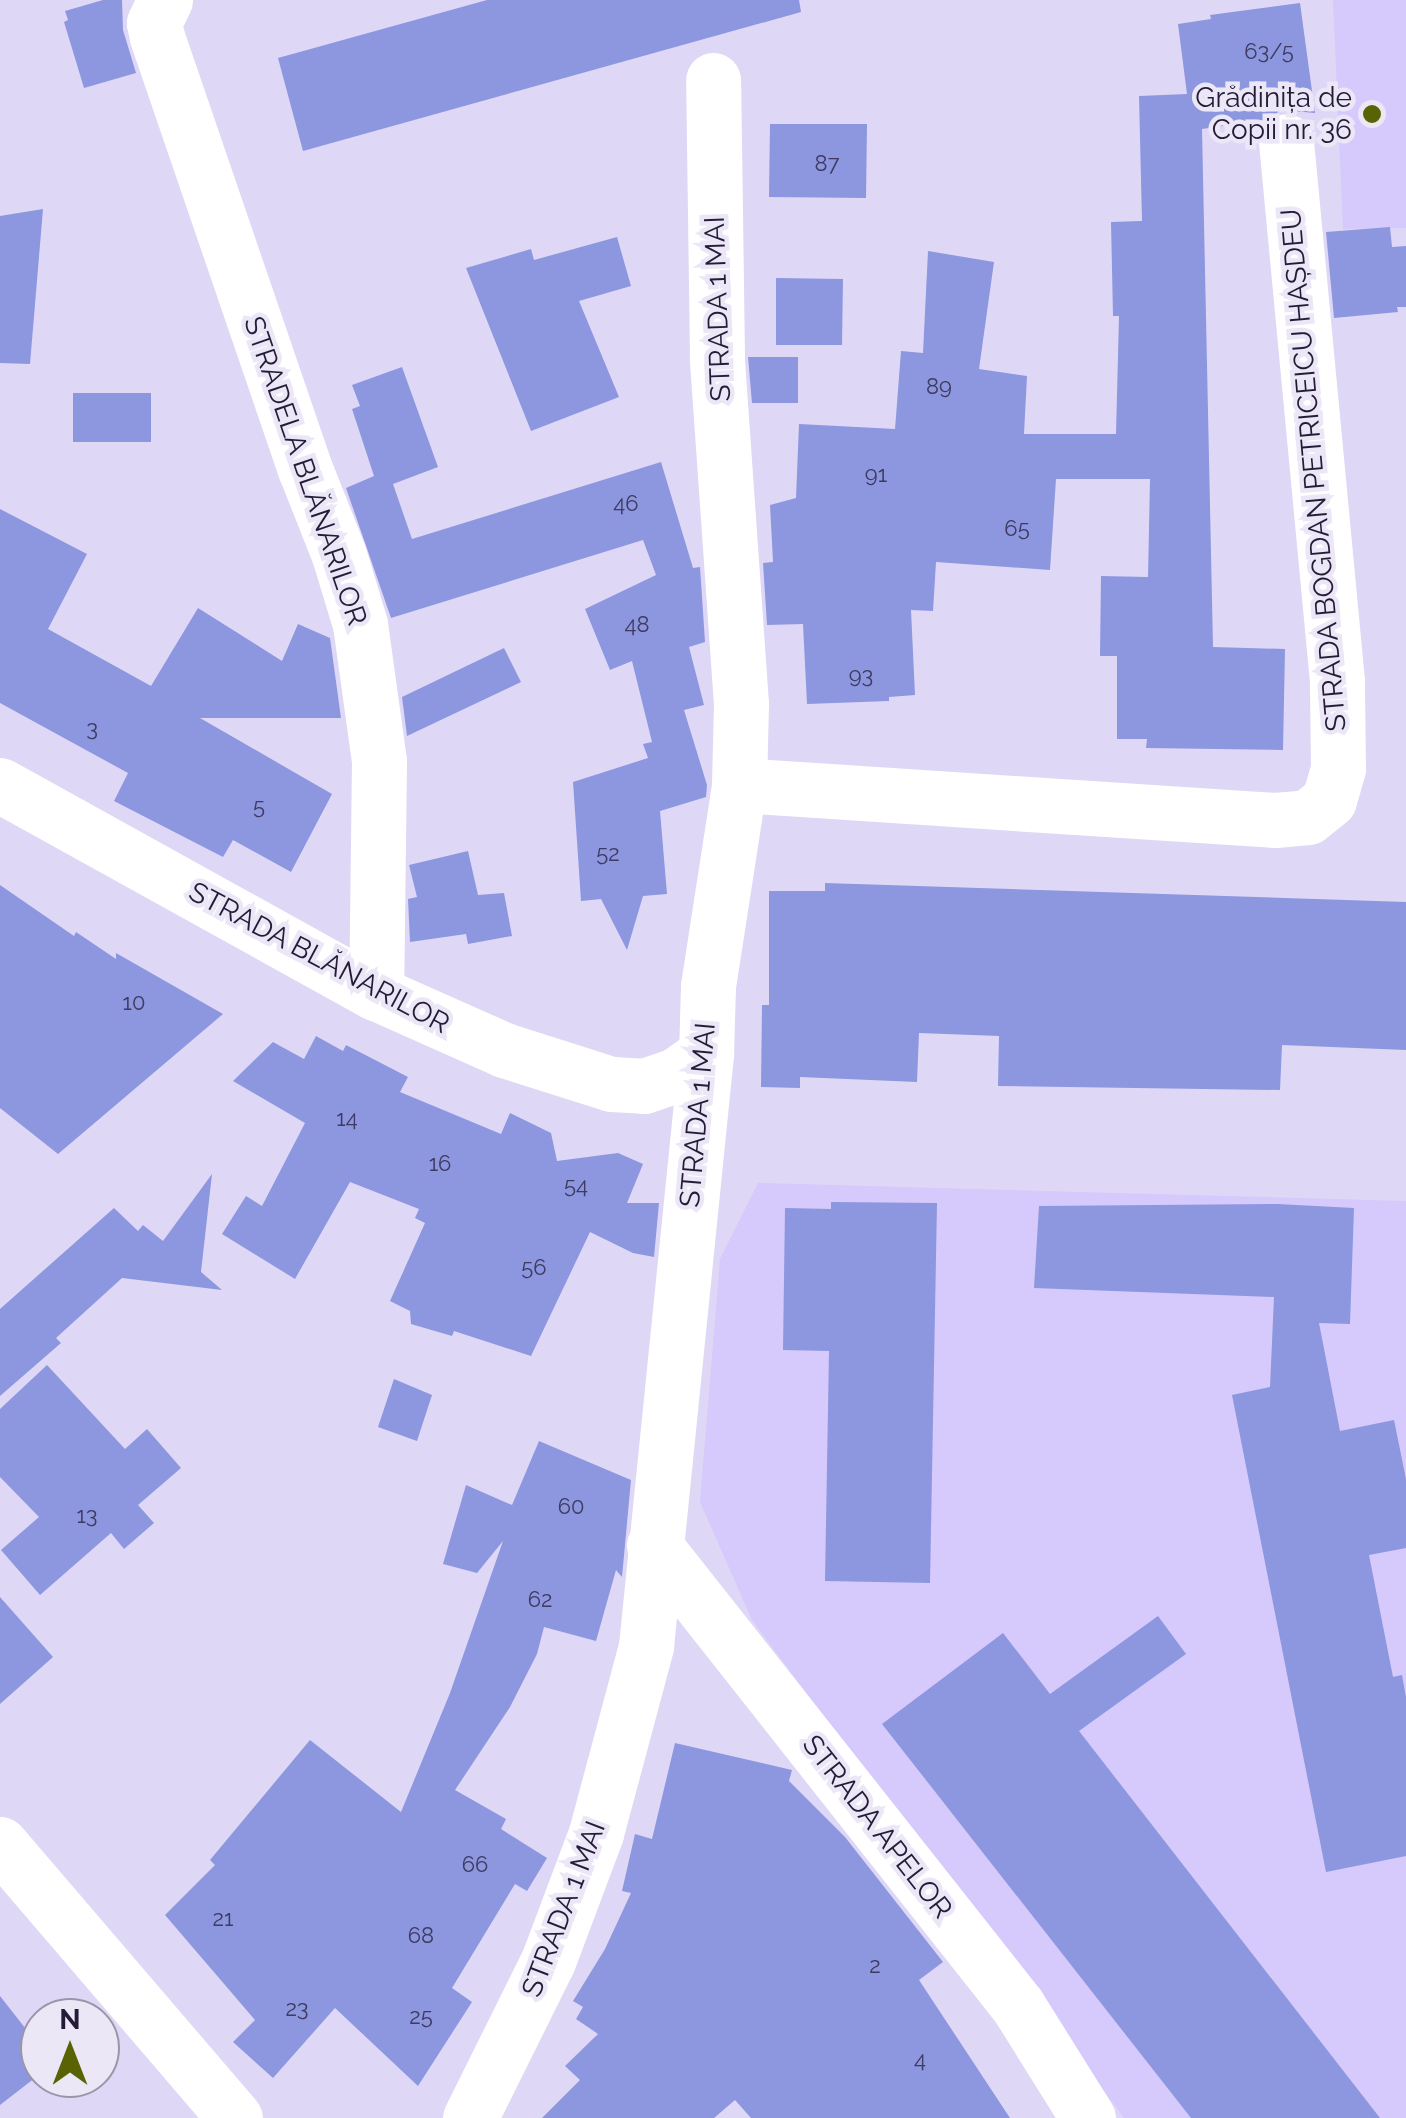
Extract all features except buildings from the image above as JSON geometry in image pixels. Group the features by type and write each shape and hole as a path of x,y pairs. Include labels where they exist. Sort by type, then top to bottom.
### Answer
{"street":[{"name":"STRADELA BLĂNARILOR","path":"160,12 304,469 340,555 360,624 379,761 376,994"},
{"name":"STRADA 1 MAI","path":"470,2118 548,1961 596,1833 646,1646 706,1054 708,986 739,785 741,704 717,356 713,80"},
{"name":"STRADA BOGDAN PETRICEICU HAȘDEU","path":"739,785 1274,820 1308,818 1321,809 1334,790 1338,768 1337,680 1286,141"},
{"name":"STRADA BLĂNARILOR","path":"0,785 376,994 504,1050 611,1084 644,1086 676,1075 706,1054"},
{"name":"STRADA APELOR","path":"654,1545 1018,2006 1088,2118"},
{"path":"0,1844 234,2118"}],"shaded area":[{"name":"Grădinița de Copii nr. 36","path":"1333,0 1406,0 1406,228 1343,229"},
{"path":"758,1183 1406,1201 1406,2118 1124,2118 752,1620 700,1502 720,1259"}],"place":[{"name":"Grădinița de Copii nr. 36","path":"1372,114"}]}
